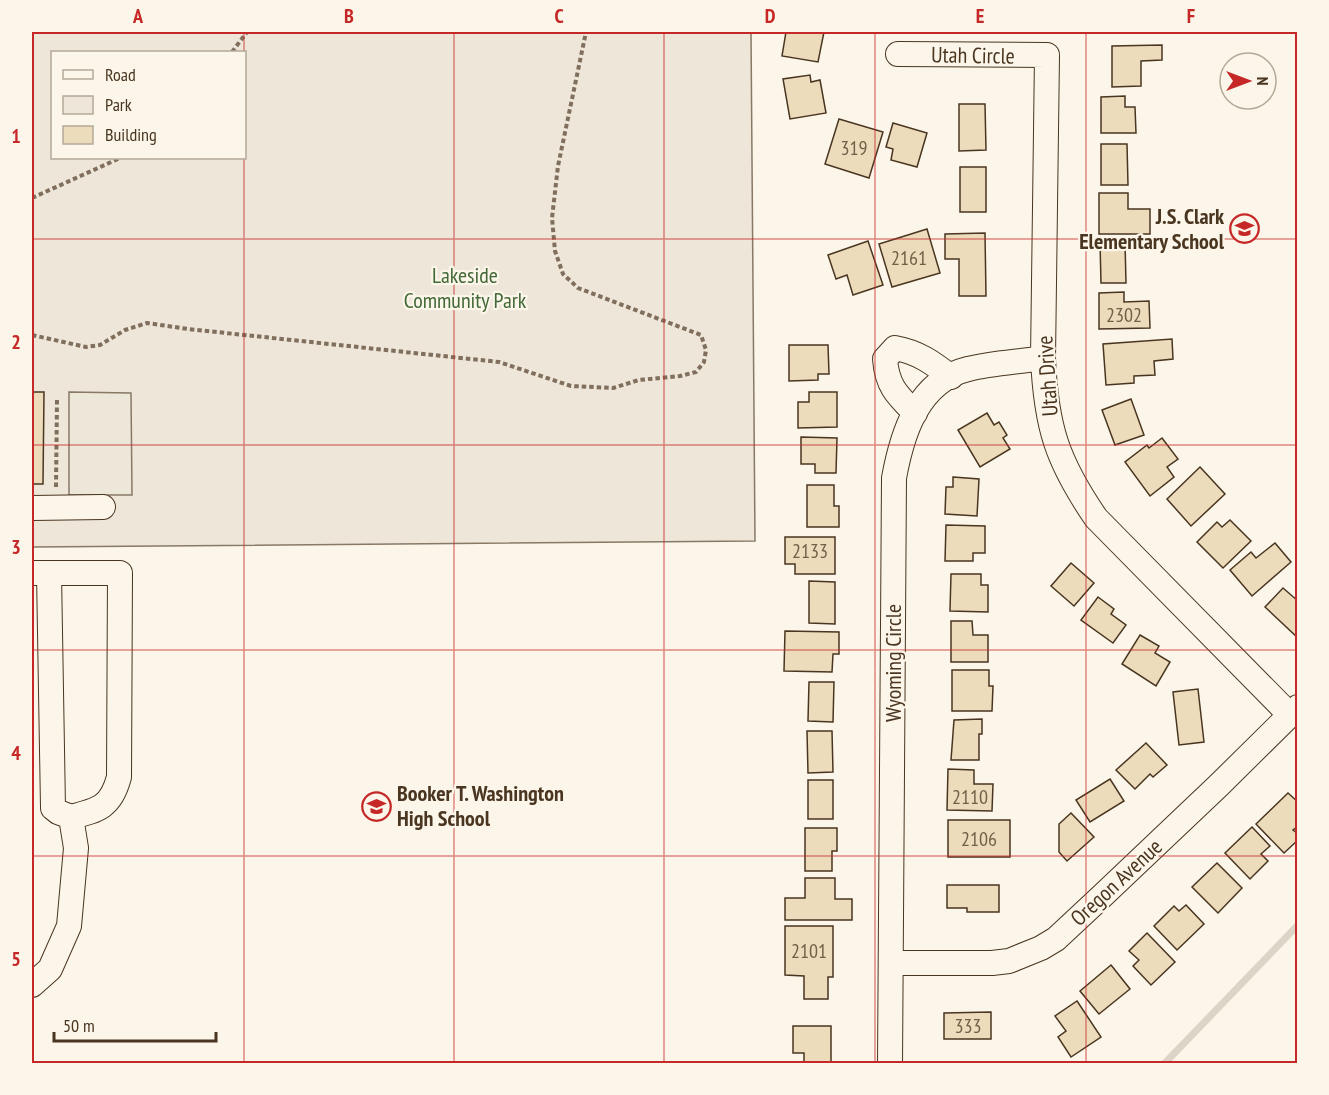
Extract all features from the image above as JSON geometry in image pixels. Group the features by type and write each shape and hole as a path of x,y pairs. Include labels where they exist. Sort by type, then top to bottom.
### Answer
{"street":[{"name":"Utah Circle","path":"898,54 1047,55"},
{"name":"Utah Drive","path":"1047,55 1043,358 1045,398 1053,438 1066,470 1096,518 1293,711"},
{"path":"915,413 894,393 886,375 885,359 895,348 911,351 929,360 951,377"},
{"name":"Wyoming Circle","path":"890,1064 894,478 901,444 908,422 940,382 967,369 1043,358"},
{"path":"32,508 104,507"},
{"path":"40,573 120,573 119,777 114,795 97,810 71,817 53,808 40,573"},
{"name":"Oregon Avenue","path":"891,963 1009,961 1056,939 1218,786 1293,711"},
{"path":"32,985 50,969 69,926 75,848 71,817"}],"path":[{"path":"233,51 247,32"},
{"path":"32,336 86,347 100,345 125,330 147,323 499,362 571,386 613,388 639,380 696,372 704,362 705,350 701,336 578,288 563,274 555,251 552,218 558,166 586,32"},
{"path":"32,198 118,159"},
{"path":"54,491 57,486 57,400"}],"green space":[{"name":"Lakeside Community Park","path":"32,32 751,32 755,541 32,547"}],"shaded area":[{"path":"69,392 131,393 132,495 69,495"}],"building":[{"path":"786,32 824,32 818,62 782,56"},
{"path":"1162,45 1162,60 1141,61 1141,86 1112,87 1112,46"},
{"path":"810,75 811,82 820,80 826,113 790,119 783,79"},
{"path":"1125,96 1125,107 1135,107 1136,133 1101,133 1101,97"},
{"path":"959,104 985,104 986,150 959,151"},
{"path":"839,119 883,132 869,178 825,164"},
{"path":"893,123 927,133 917,167 891,160 893,149 886,147"},
{"path":"1101,144 1127,144 1128,185 1101,185"},
{"path":"960,167 986,167 986,212 960,212"},
{"path":"1099,193 1128,193 1128,209 1150,209 1150,234 1099,234"},
{"path":"927,229 940,273 892,287 879,244"},
{"path":"985,233 986,296 959,296 959,259 945,259 945,234"},
{"path":"868,241 883,285 853,295 847,275 836,279 828,255"},
{"path":"1100,242 1125,242 1126,283 1101,283"},
{"path":"1124,292 1124,302 1149,301 1150,328 1099,329 1099,293"},
{"path":"1172,339 1173,359 1154,361 1155,375 1134,376 1134,383 1106,385 1103,344"},
{"path":"789,345 828,345 829,374 818,374 818,380 789,381"},
{"path":"32,392 44,392 43,484 32,484"},
{"path":"809,392 837,392 837,427 798,428 798,402 809,402"},
{"path":"1131,399 1144,435 1115,445 1102,410"},
{"path":"987,413 994,425 999,422 1007,435 1003,438 1010,449 980,467 958,430"},
{"path":"801,437 837,438 836,473 815,473 815,464 801,464"},
{"path":"1162,438 1178,459 1167,467 1174,477 1150,496 1125,462 1147,445 1149,448"},
{"path":"1200,467 1225,494 1191,526 1167,499"},
{"path":"953,477 979,479 977,516 945,514 946,487 953,487"},
{"path":"807,485 834,485 834,506 839,506 839,527 807,527"},
{"path":"1230,520 1251,541 1223,568 1197,542 1217,522 1222,527"},
{"path":"946,525 985,526 985,553 973,553 973,561 945,561"},
{"path":"785,537 835,537 835,574 795,574 795,564 785,564"},
{"path":"1275,543 1291,562 1252,596 1230,570 1251,552 1256,558"},
{"path":"1071,563 1094,583 1074,606 1051,586"},
{"path":"951,574 981,574 981,585 988,585 988,612 950,611"},
{"path":"809,581 835,582 835,624 809,623"},
{"path":"1283,588 1298,601 1298,638 1265,607"},
{"path":"1098,597 1114,609 1111,614 1126,625 1113,643 1081,620"},
{"path":"951,621 972,621 973,635 988,635 988,662 951,662"},
{"path":"785,631 839,632 839,654 833,654 832,672 784,671"},
{"path":"1140,635 1159,646 1155,653 1170,662 1156,686 1122,664"},
{"path":"952,670 989,670 989,686 993,686 992,711 952,711"},
{"path":"809,682 834,682 833,722 808,721"},
{"path":"1198,689 1204,742 1179,745 1173,692"},
{"path":"982,719 982,734 979,734 979,760 951,760 954,720"},
{"path":"807,731 832,731 833,772 808,773"},
{"path":"1146,743 1167,765 1153,777 1150,774 1135,789 1116,770"},
{"path":"948,769 974,770 974,784 993,784 992,811 947,810"},
{"path":"1110,779 1124,801 1090,822 1076,800"},
{"path":"808,780 833,780 833,819 808,819"},
{"path":"1288,793 1298,802 1298,826 1293,830 1298,834 1298,840 1284,853 1256,824"},
{"path":"1071,813 1094,837 1067,861 1059,852 1059,824"},
{"path":"948,820 1010,820 1010,857 948,857"},
{"path":"1252,827 1270,846 1261,854 1268,861 1250,879 1225,853"},
{"path":"805,828 837,828 837,851 832,851 832,871 805,871"},
{"path":"1217,863 1242,888 1218,913 1192,887"},
{"path":"805,878 835,878 835,899 852,899 852,920 785,920 785,898 805,898"},
{"path":"947,885 999,885 999,912 967,912 967,908 947,908"},
{"path":"1186,905 1204,924 1177,950 1154,926 1174,906 1179,911"},
{"path":"785,926 833,926 833,977 828,977 828,999 804,999 804,976 785,975"},
{"path":"1147,933 1175,962 1151,985 1133,966 1139,960 1129,951"},
{"path":"1111,965 1130,989 1099,1014 1080,991"},
{"path":"1077,1001 1101,1037 1071,1057 1058,1037 1066,1031 1055,1016"},
{"path":"991,1012 991,1039 944,1039 944,1013"},
{"path":"793,1026 831,1026 831,1063 804,1063 804,1053 793,1053"}],"waterway":[{"path":"1164,1064 1298,925"}],"place":[{"name":"J.S. Clark Elementary School","path":"1245,229"},
{"name":"Booker T. Washington High School","path":"376,806"}]}
